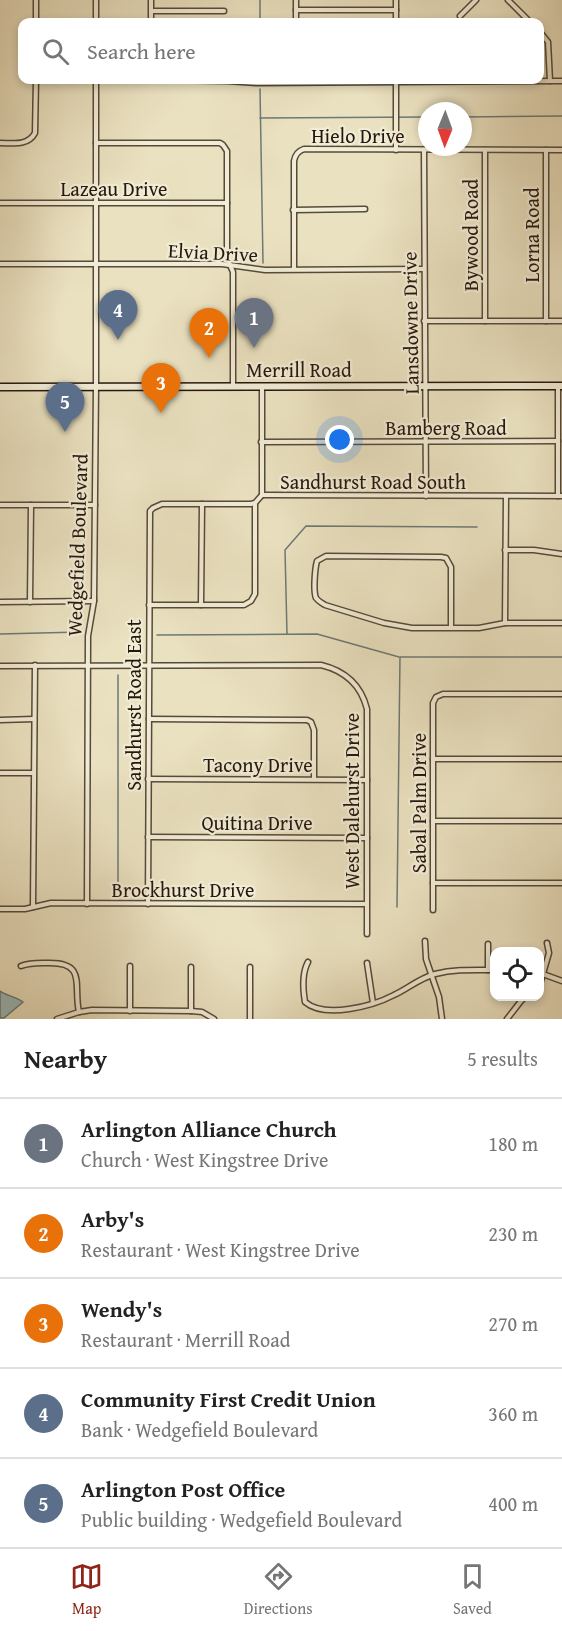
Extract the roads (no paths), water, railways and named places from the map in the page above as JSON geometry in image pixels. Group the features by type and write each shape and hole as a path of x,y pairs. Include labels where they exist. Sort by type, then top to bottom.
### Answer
{"main road":[{"name":"Merrill Road","path":"0,387 560,386"}],"street":[{"path":"36,0 36,18"},
{"path":"96,0 96,18"},
{"path":"151,18 152,0"},
{"path":"296,0 296,18"},
{"path":"396,0 396,18"},
{"path":"460,16 476,0"},
{"path":"508,0 526,18"},
{"path":"296,10 396,10"},
{"path":"152,11 224,11"},
{"path":"544,37 548,42 550,81"},
{"path":"544,81 562,81"},
{"path":"0,143 30,141 35,133 36,84"},
{"name":"Wedgefield Boulevard","path":"87,904 88,665 89,627 94,601 96,84"},
{"path":"396,84 396,150"},
{"path":"96,143 220,143 226,147 227,258 233,272 233,386"},
{"name":"Hielo Drive","path":"293,210 294,161 298,152 304,149 418,150"},
{"name":"Hielo Drive","path":"472,150 562,150"},
{"name":"Bywood Road","path":"485,150 485,321"},
{"name":"Lorna Road","path":"546,150 546,321"},
{"name":"Lansdowne Drive","path":"424,156 426,496"},
{"name":"Lazeau Drive","path":"0,203 227,204"},
{"path":"294,269 293,210 365,209"},
{"name":"Elvia Drive","path":"0,264 231,265 265,270 424,269"},
{"path":"424,321 562,321"},
{"path":"262,386 262,495"},
{"path":"560,386 558,441 560,496"},
{"name":"Bamberg Road","path":"261,442 558,441"},
{"name":"Sandhurst Road South","path":"153,508 162,504 255,503 262,495 560,496"},
{"path":"505,623 506,496"},
{"path":"149,605 244,605 251,601 255,594 255,503"},
{"path":"201,605 202,504"},
{"path":"0,505 95,505"},
{"path":"30,602 31,505"},
{"name":"Sandhurst Road East","path":"148,904 149,516 153,508"},
{"path":"506,550 534,550 562,554"},
{"path":"452,628 451,567 449,561 441,556 326,556 320,558 315,565 315,593 319,602 384,623 412,628 452,628 479,628 505,623 562,623"},
{"path":"0,602 94,601"},
{"path":"33,907 34,665"},
{"path":"0,666 149,665"},
{"name":"West Dalehurst Drive","path":"149,665 321,665 346,675 360,689 367,709 367,934"},
{"name":"Sabal Palm Drive","path":"433,910 433,704 436,697 443,694 562,694"},
{"path":"149,719 304,719 312,725 314,730 314,779"},
{"path":"0,720 33,720"},
{"path":"433,759 562,759"},
{"path":"0,773 33,773"},
{"name":"Tacony Drive","path":"148,779 367,780"},
{"path":"433,821 562,821"},
{"name":"Quitina Drive","path":"148,837 367,838"},
{"path":"433,883 562,883"},
{"name":"Brockhurst Drive","path":"0,909 24,909 51,903 366,904"},
{"path":"425,941 426,959 439,997 442,1019"},
{"path":"308,962 304,969 305,1002 317,1009 342,1010 393,996 431,975 452,970 488,970 488,944"},
{"path":"544,968 549,953 547,944"},
{"path":"21,966 30,963 69,965 76,976 76,1002 79,1012"},
{"path":"367,963 373,1003"},
{"path":"130,966 130,1011"},
{"path":"191,967 191,1011"},
{"path":"250,967 250,1019"},
{"path":"544,975 562,981"},
{"path":"507,1019 521,1001"},
{"path":"57,1019 92,1010 191,1011 202,1012 213,1019"}],"water":[{"path":"0,991 23,1002 4,1018 0,1018"}],"waterway":[{"path":"260,0 260,18"},
{"path":"260,89 263,263"},
{"path":"472,117 562,116"},
{"path":"260,118 418,117"},
{"path":"287,634 285,550 306,526 477,527"},
{"path":"0,634 80,632"},
{"path":"157,635 317,634 399,657"},
{"path":"397,907 400,657 562,657"},
{"path":"118,675 118,885"}],"place":[{"name":"Community First Credit Union","path":"118,340"},
{"name":"Arlington Alliance Church","path":"254,348"},
{"name":"Arby's","path":"209,358"},
{"name":"Wendy's","path":"161,413"},
{"name":"Arlington Post Office","path":"65,432"}]}
